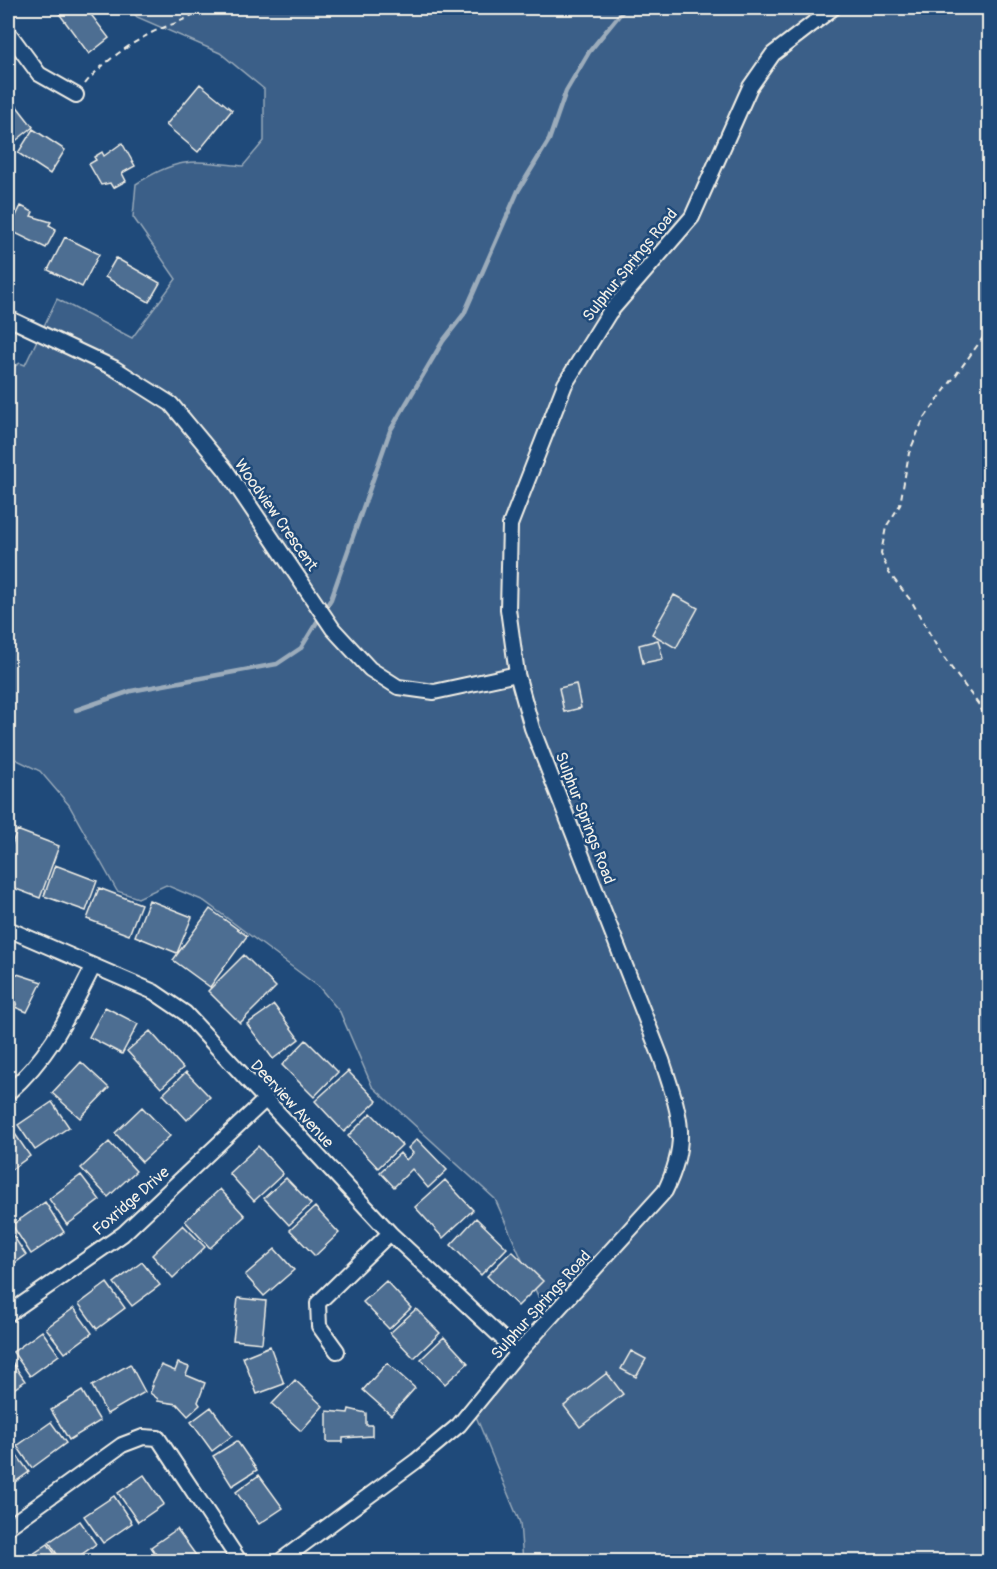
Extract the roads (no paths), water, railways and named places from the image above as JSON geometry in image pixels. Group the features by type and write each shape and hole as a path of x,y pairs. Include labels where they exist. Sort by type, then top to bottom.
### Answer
{"street":[{"name":"Sulphur Springs Road","path":"279,1562 416,1461 459,1425 518,1353 665,1191 678,1164 681,1131 662,1060 532,728 517,674 508,609 510,525 565,384 609,313 692,216 750,87 773,54 833,8"},
{"path":"8,32 39,74 76,95"},
{"name":"Woodview Crescent","path":"8,318 114,368 171,405 225,469 333,629 370,669 398,687 434,692 517,674"},
{"name":"Deerview Avenue","path":"8,929 93,968 154,992 185,1013 390,1233 518,1353"},
{"path":"8,1093 32,1072 56,1039 93,968"},
{"name":"Foxridge Drive","path":"8,1314 123,1234 265,1100"},
{"path":"337,1351 318,1326 318,1303 390,1233"},
{"path":"8,1527 122,1445 143,1437 158,1438 240,1562"}],"waterway":[{"path":"76,710 131,691 277,664 301,648 331,599 390,431 443,341 464,314 518,191 549,140 566,91 589,52 625,8"}]}
